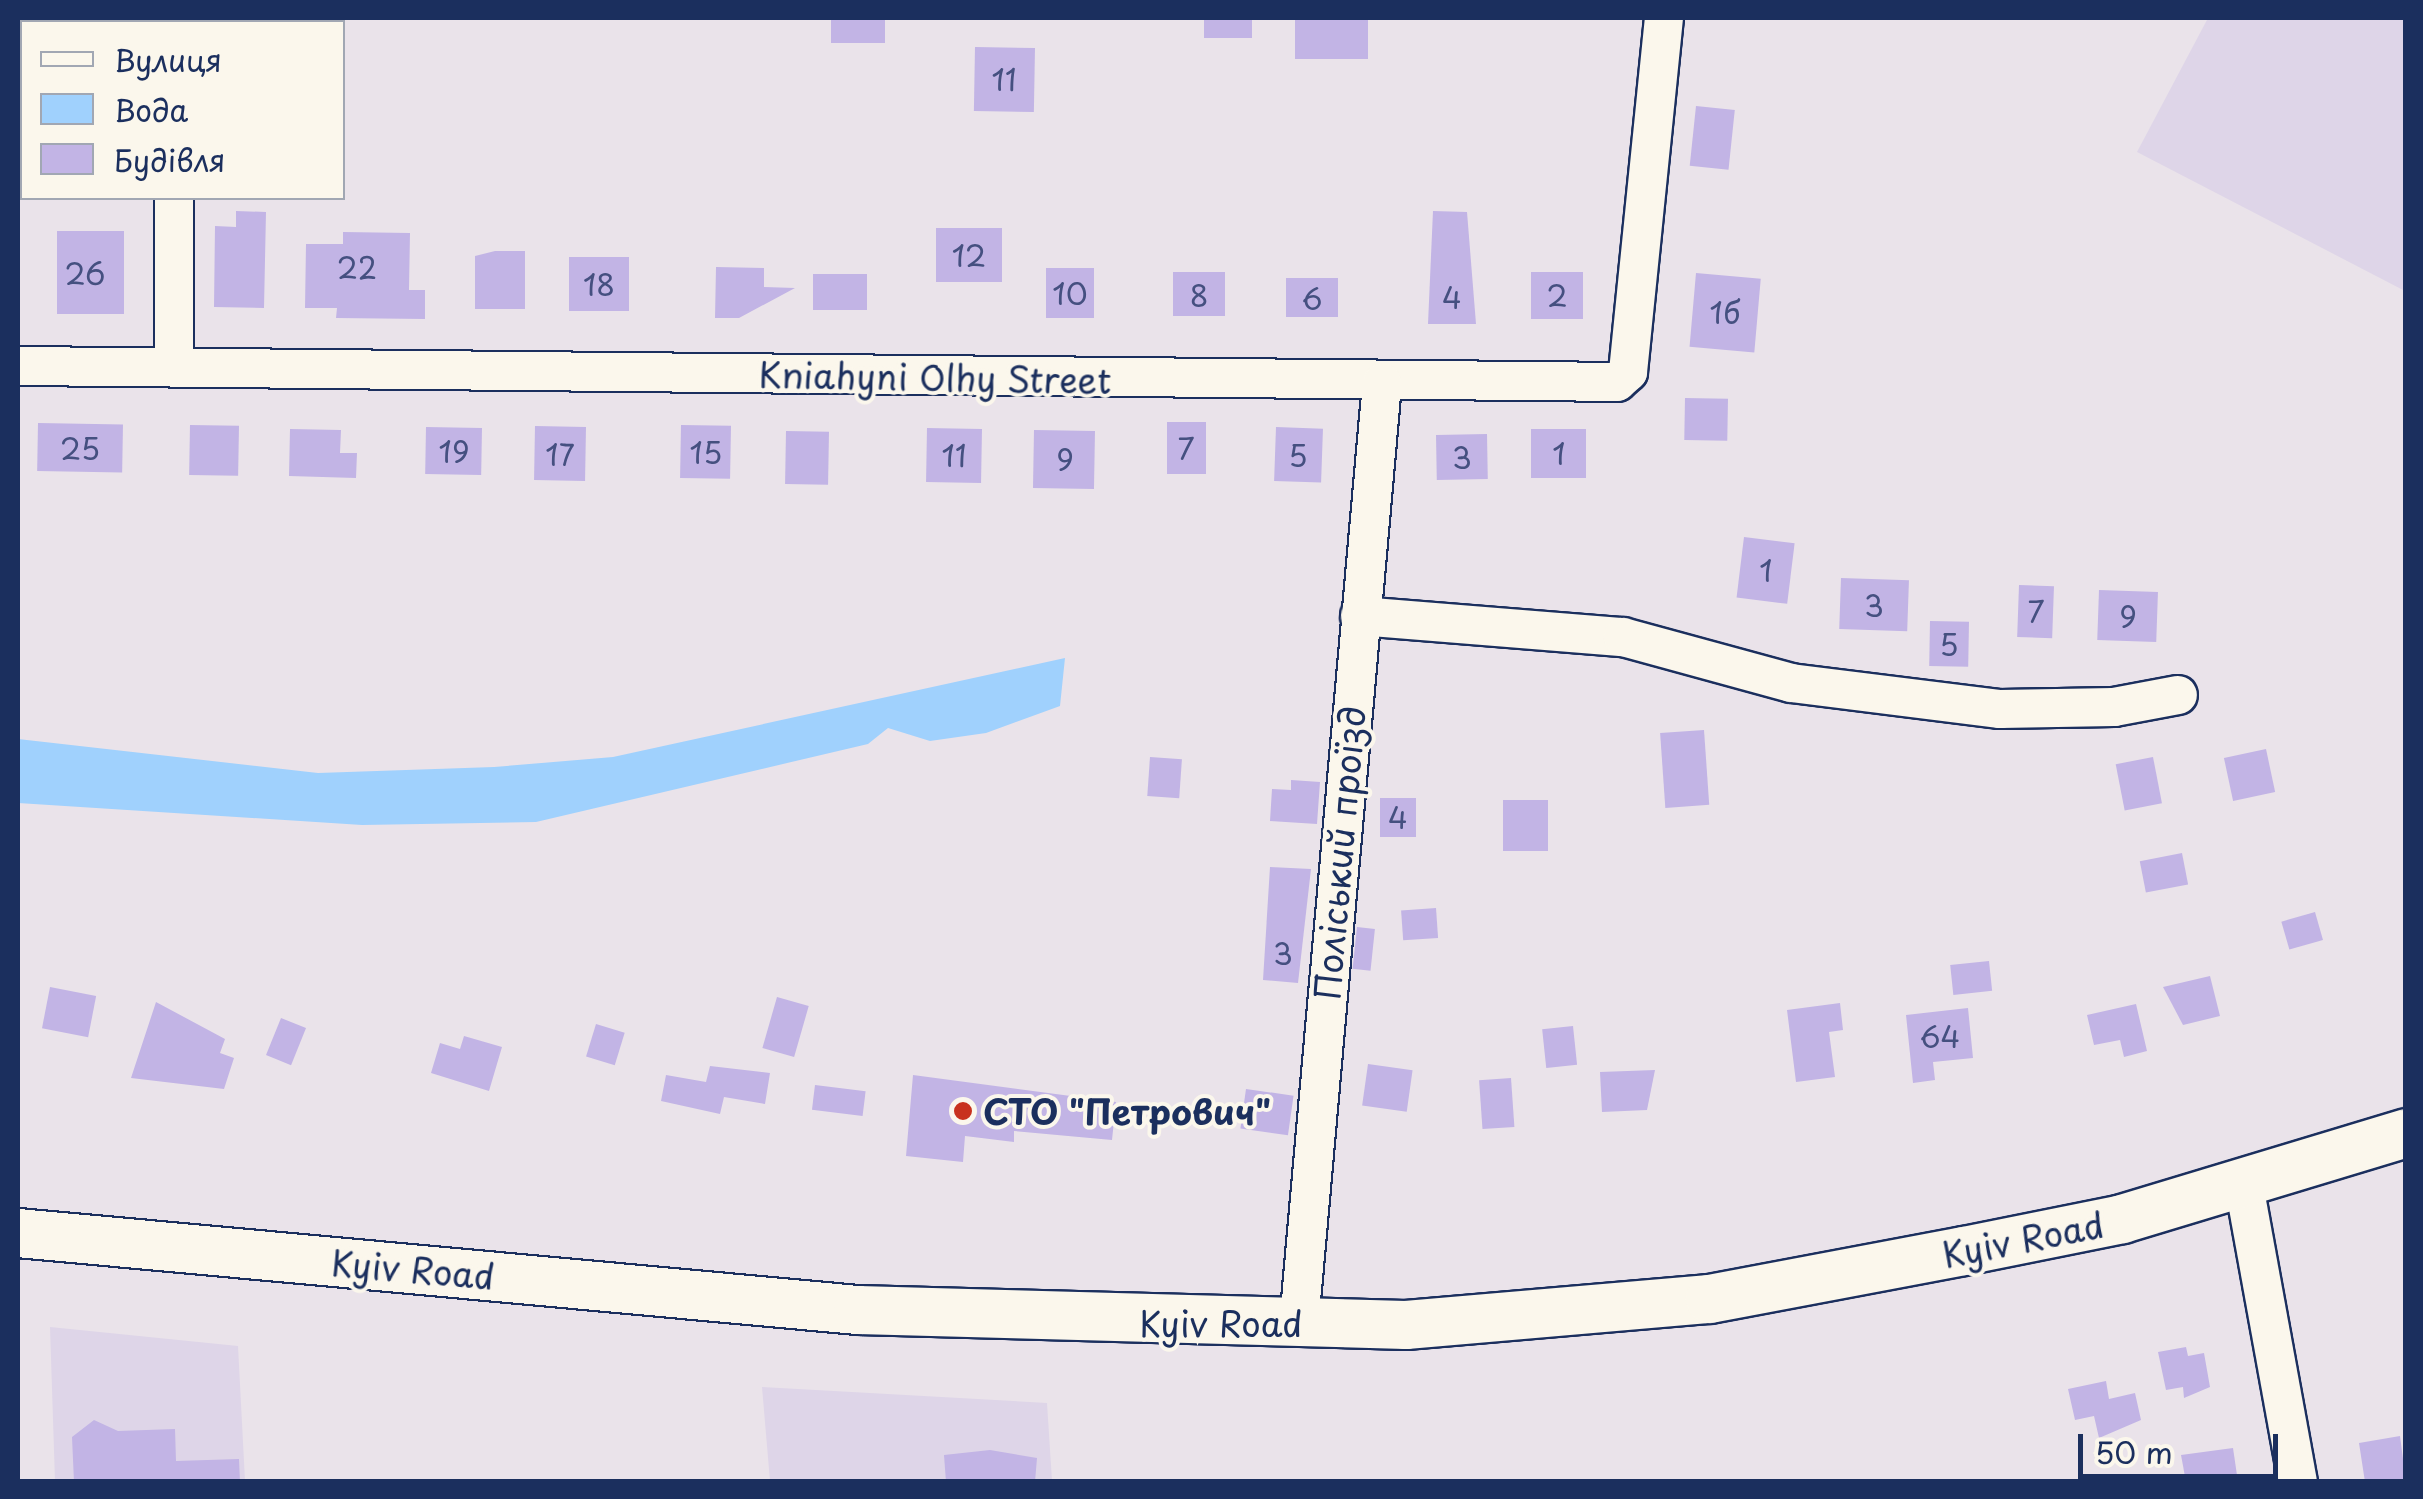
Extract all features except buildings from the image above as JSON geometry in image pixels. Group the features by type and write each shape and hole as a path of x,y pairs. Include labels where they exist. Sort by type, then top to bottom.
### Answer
{"main road":[{"name":"Kyiv Road","path":"18,1233 858,1310 1299,1323 1560,1316 1710,1299 2122,1219 2406,1133"}],"street":[{"name":"Kniahyni Olhy Street","path":"18,366 1382,383 1624,379 1664,18"},
{"path":"174,200 174,367"},
{"name":"Поліський проїзд","path":"1299,1323 1382,383"},
{"path":"1360,616 1623,637 1792,683 2000,709 2114,707 2178,694"},
{"path":"2244,1185 2298,1482"}],"shaded area":[{"path":"2208,18 2405,18 2405,291 2137,152"},
{"path":"50,1327 238,1346 245,1481 55,1481"},
{"path":"762,1387 1047,1403 1052,1481 770,1481"}],"water":[{"path":"1065,658 1060,706 986,733 930,741 888,728 868,744 536,822 362,825 18,803 18,739 318,773 494,767 613,757"}],"place":[{"name":"СТО \"Петрович\"","path":"963,1111"}]}
